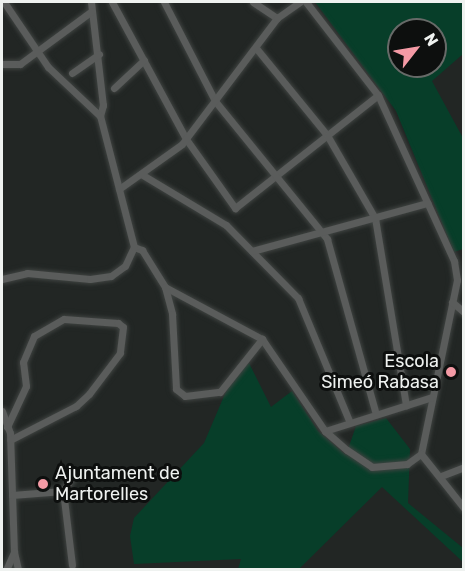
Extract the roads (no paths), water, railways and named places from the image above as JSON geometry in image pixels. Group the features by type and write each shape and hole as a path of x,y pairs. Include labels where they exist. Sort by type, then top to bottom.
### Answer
{"street":[{"path":"4,2 38,53 65,86 100,116"},
{"path":"2,279 27,273 90,279 111,276 125,266 134,247 100,116 103,105 99,54 91,2"},
{"path":"112,2 186,139 235,208 378,94"},
{"path":"164,2 215,101 322,232 376,414"},
{"path":"253,2 277,18"},
{"path":"119,189 186,139 277,18 300,2"},
{"path":"165,287 262,339 325,430 372,467 407,464 421,454 456,280 454,261 378,94 306,2"},
{"path":"2,64 20,64 38,53 92,11"},
{"path":"256,48 327,135 375,218 406,405"},
{"path":"72,73 99,54"},
{"path":"114,88 144,60"},
{"path":"141,174 226,225 298,298 350,423"},
{"path":"252,251 428,203"},
{"path":"134,247 142,249 165,287 172,314 176,389 185,396 220,392 262,339"},
{"path":"452,302 464,312"},
{"path":"7,427 26,386 22,362 34,336 64,319 118,323 123,327 120,353 89,394 76,406 10,440"},
{"path":"325,430 432,397"},
{"path":"2,411 10,440 14,552 17,570 7,568 14,552"},
{"path":"421,454 441,476 464,508"},
{"path":"441,476 464,467"},
{"path":"72,565 63,491 74,474"},
{"path":"12,495 63,491"}],"place":[{"name":"Escola Simeó Rabasa","path":"451,372"},
{"name":"Ajuntament de Martorelles","path":"43,484"}]}
